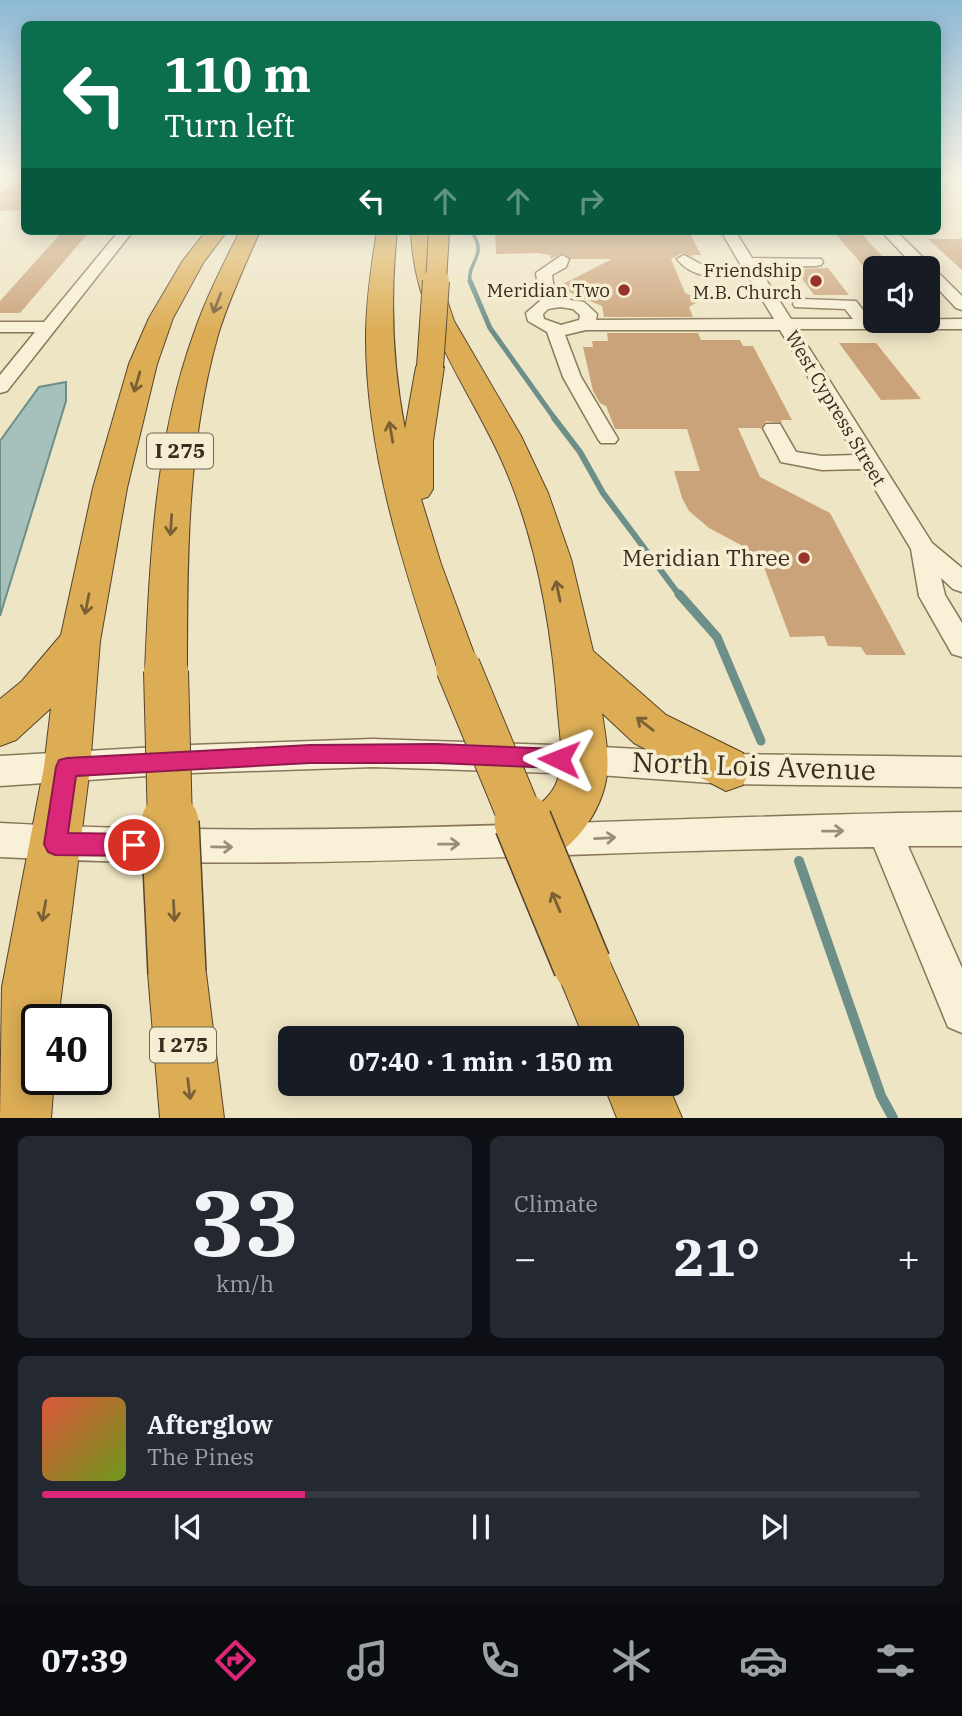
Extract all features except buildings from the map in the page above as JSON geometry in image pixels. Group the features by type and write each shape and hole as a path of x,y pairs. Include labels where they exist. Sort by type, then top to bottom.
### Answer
{"highway":[{"path":"19,1118 30,987 67,767 80,641 118,449 143,364 170,300 214,235"},
{"name":"I 275","path":"192,1118 177,973 166,671 168,571 174,491 185,411 201,347 217,302 248,235"},
{"path":"386,235 379,286 380,359 391,436 417,546 458,667 609,1026"},
{"path":"421,235 426,276 443,318 502,429 536,504 550,550 572,658 580,708 584,760 582,782 572,807 537,841"},
{"path":"417,546 415,467 430,367 439,235"},
{"path":"0,726 37,694 80,641"},
{"path":"572,658 650,729 726,769"},
{"path":"640,1096 650,1118"}],"street":[{"path":"0,387 123,235"},
{"name":"West Cypress Street","path":"730,235 923,549 962,582"},
{"path":"892,235 913,256"},
{"path":"548,304 544,272 561,264 562,259"},
{"path":"684,259 687,265 699,270 816,262"},
{"path":"940,283 962,304"},
{"path":"595,330 584,309 569,303 548,304 537,308 534,317 541,325 554,329 595,330 863,325"},
{"path":"802,304 850,304 863,321"},
{"path":"940,324 962,324"},
{"path":"0,327 48,327"},
{"path":"554,329 572,377 608,439"},
{"path":"773,428 788,457 822,463 868,462"},
{"name":"West Cypress Street","path":"923,549 932,596 962,646"},
{"name":"North Lois Avenue","path":"0,771 310,754 436,754 726,769 962,772"},
{"path":"884,830 962,1013"},
{"path":"0,840 55,844 238,847 962,830"}],"water":[{"path":"66,382 66,401 0,616 0,441 39,387"}],"waterway":[{"path":"470,281 471,269 478,253 473,235"},
{"path":"470,281 490,328 555,419"},
{"path":"554,418 580,452 603,493 680,596"},
{"path":"679,594 717,637 761,741"},
{"path":"799,861 881,1096 893,1118"}],"place":[{"name":"Friendship M.B. Church","path":"816,281"},
{"name":"Meridian Two","path":"624,290"},
{"name":"Meridian Three","path":"804,558"}],"route":[{"path":"134,845 55,844 67,767 310,754 436,754 559,759"}]}
